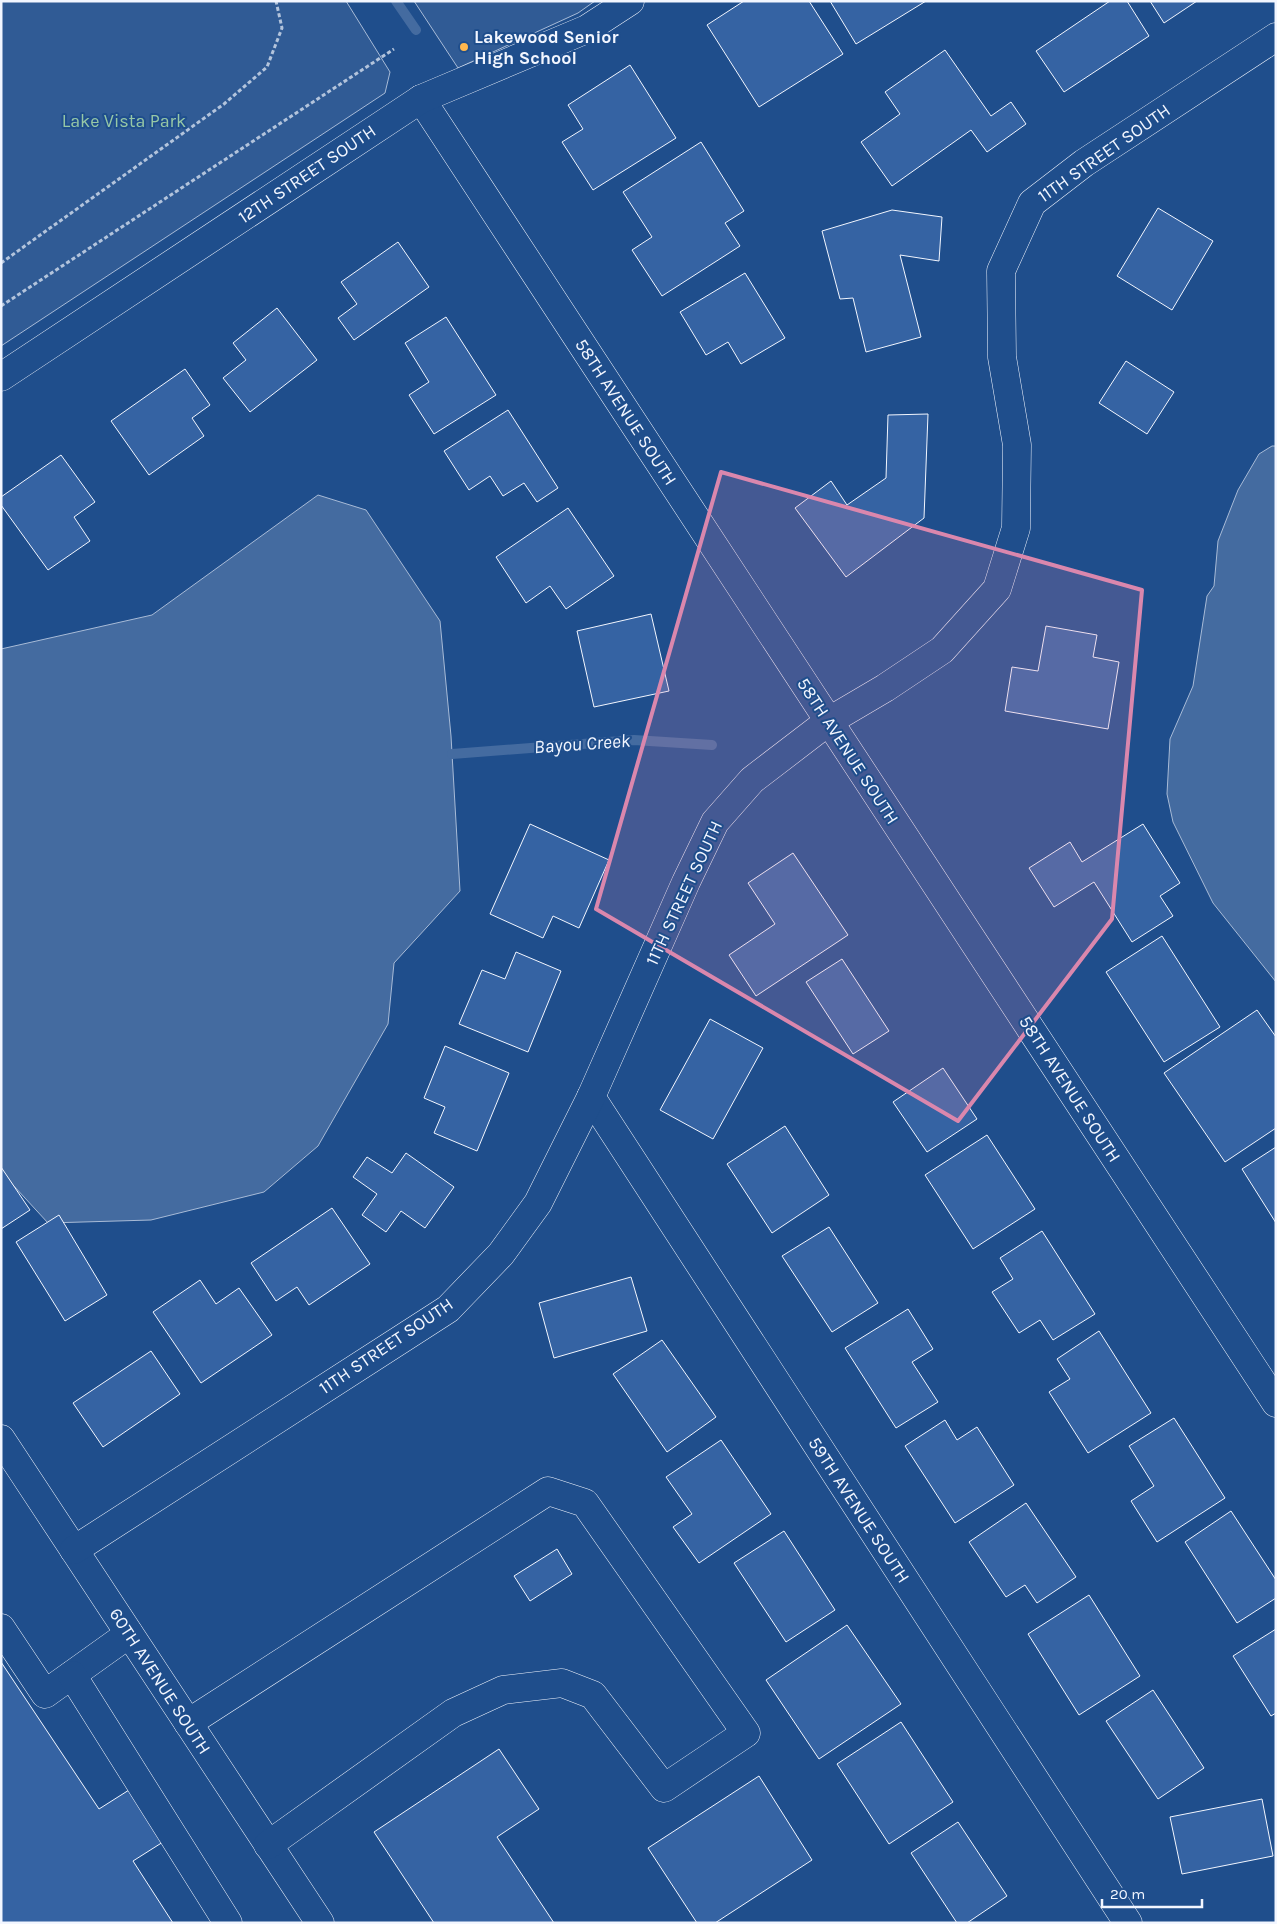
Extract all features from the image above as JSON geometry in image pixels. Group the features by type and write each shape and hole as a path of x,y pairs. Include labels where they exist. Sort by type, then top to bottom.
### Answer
{"street":[{"name":"12TH STREET SOUTH","path":"1,376 421,99 587,29 630,1"},
{"name":"11TH STREET SOUTH","path":"74,1550 448,1309 500,1254 538,1203 591,1098 686,882 715,822 752,780 829,721 885,688 942,650 998,589 1016,528 1017,445 1002,357 1001,271 1032,202 1084,163 1276,37"},
{"name":"58TH AVENUE SOUTH","path":"421,99 1276,1403"},
{"name":"59TH AVENUE SOUTH","path":"591,1098 1128,1923"},
{"name":"60TH AVENUE SOUTH","path":"1,1439 320,1923"},
{"path":"188,1723 548,1491 585,1503 746,1733 664,1788 593,1695 562,1683 503,1690 453,1713 268,1845"},
{"path":"1,1628 46,1694 129,1634"},
{"path":"72,1675 228,1923"}],"path":[{"path":"1,263 224,104 267,67 282,28 276,1"},
{"path":"1,306 394,49"}],"highlighted area":[{"path":"721,472 1142,590 1112,919 958,1121 596,909"}],"shaded area":[{"name":"Lake Vista Park","path":"1,1 346,1 390,72 385,93 1,346"},
{"name":"Lakewood Senior High School","path":"414,1 595,1 578,13 458,68"},
{"path":"1272,446 1276,446 1276,982 1213,903 1173,822 1167,794 1170,739 1193,686 1207,596 1214,586 1218,541 1238,490 1259,454"},
{"path":"318,495 366,510 440,621 451,736 460,891 394,963 388,1024 318,1146 264,1192 151,1220 48,1223 1,1172 1,649 152,615"}],"building":[{"path":"744,1 809,1 843,54 759,107 707,25"},
{"path":"830,1 926,1 856,44"},
{"path":"1110,1 1127,1 1149,36 1064,92 1036,51"},
{"path":"1150,1 1197,1 1164,23"},
{"path":"945,50 991,116 1011,102 1026,124 987,152 971,130 892,186 861,142 900,114 885,92"},
{"path":"630,65 676,138 593,190 562,142 583,129 568,105"},
{"path":"701,142 744,211 725,223 740,246 662,296 632,250 652,237 623,192"},
{"path":"1158,208 1213,241 1172,310 1117,276"},
{"path":"892,210 942,217 939,261 900,255 921,337 866,352 853,298 840,299 822,231"},
{"path":"398,242 429,287 354,340 338,318 357,304 341,282"},
{"path":"745,273 785,338 741,364 728,342 706,355 680,312"},
{"path":"277,308 317,360 250,412 223,378 246,360 233,343"},
{"path":"446,317 496,395 434,434 409,395 429,382 405,343"},
{"path":"1126,361 1174,392 1147,434 1099,403"},
{"path":"185,369 210,405 192,418 204,436 149,475 111,421"},
{"path":"508,410 558,488 537,502 524,483 503,496 490,476 469,490 444,451"},
{"path":"928,414 924,518 846,577 795,508 831,481 847,505 886,478 888,415"},
{"path":"61,455 95,502 74,517 90,541 48,570 1,505 1,497"},
{"path":"568,508 614,576 566,609 550,586 526,603 496,557"},
{"path":"651,614 669,691 594,707 577,631"},
{"path":"1046,626 1097,635 1093,657 1119,662 1108,729 1005,711 1012,667 1038,671"},
{"path":"530,824 609,860 579,928 553,916 543,938 490,914"},
{"path":"1143,824 1180,883 1160,896 1173,916 1132,942 1094,882 1054,907 1029,868 1070,842 1082,862"},
{"path":"793,853 848,935 756,996 729,955 775,924 748,883"},
{"path":"1162,936 1220,1027 1164,1062 1106,972"},
{"path":"516,952 561,971 528,1052 459,1024 482,970 505,979"},
{"path":"842,959 889,1031 853,1054 806,982"},
{"path":"1257,1010 1276,1037 1276,1128 1225,1162 1164,1073"},
{"path":"710,1019 763,1048 713,1139 660,1110"},
{"path":"445,1046 509,1073 477,1151 434,1133 445,1107 424,1098"},
{"path":"943,1068 977,1119 927,1152 893,1102"},
{"path":"785,1126 829,1195 772,1233 727,1164"},
{"path":"987,1135 1035,1209 973,1249 925,1175"},
{"path":"1276,1147 1276,1223 1242,1169"},
{"path":"406,1153 454,1187 425,1228 401,1211 386,1232 362,1215 377,1194 353,1177 367,1157 392,1173"},
{"path":"1,1167 30,1210 1,1229"},
{"path":"332,1208 370,1264 309,1305 297,1287 276,1301 251,1263"},
{"path":"59,1215 107,1295 65,1321 16,1242"},
{"path":"829,1227 878,1303 832,1332 782,1256"},
{"path":"1042,1231 1095,1314 1053,1340 1040,1320 1019,1333 992,1292 1013,1279 1000,1258"},
{"path":"631,1277 647,1331 554,1358 539,1303"},
{"path":"200,1280 216,1304 239,1288 272,1335 201,1383 153,1312"},
{"path":"908,1309 933,1349 912,1362 938,1402 896,1428 845,1348"},
{"path":"1099,1331 1151,1413 1088,1453 1049,1392 1070,1379 1057,1359"},
{"path":"662,1340 716,1417 667,1452 613,1374"},
{"path":"151,1351 180,1394 103,1447 73,1403"},
{"path":"1174,1418 1225,1498 1157,1542 1131,1501 1154,1486 1129,1446"},
{"path":"945,1420 957,1440 977,1427 1014,1485 955,1523 905,1446"},
{"path":"721,1440 771,1514 699,1563 673,1527 692,1514 666,1477"},
{"path":"1026,1503 1076,1577 1037,1603 1025,1585 1006,1597 969,1542"},
{"path":"1231,1511 1276,1580 1276,1598 1237,1623 1185,1542"},
{"path":"784,1531 835,1610 786,1642 734,1563"},
{"path":"557,1549 572,1574 530,1601 514,1576"},
{"path":"1089,1595 1140,1676 1079,1715 1028,1634"},
{"path":"847,1625 901,1704 819,1759 766,1680"},
{"path":"1276,1629 1276,1713 1271,1716 1233,1656"},
{"path":"1,1662 99,1809 129,1790 163,1842 133,1861 173,1923 1,1923"},
{"path":"1153,1690 1204,1768 1158,1799 1106,1721"},
{"path":"901,1722 953,1802 889,1844 837,1764"},
{"path":"499,1749 539,1809 497,1837 554,1923 434,1923 374,1832"},
{"path":"759,1776 812,1860 715,1923 697,1923 648,1848"},
{"path":"1262,1799 1273,1856 1182,1874 1170,1817"},
{"path":"958,1822 1007,1896 967,1923 957,1923 911,1853"}],"waterway":[{"path":"396,1 416,30"},
{"name":"Bayou Creek","path":"452,754 634,740 712,745"}],"place":[{"name":"Lakewood Senior High School","path":"464,47"}]}
